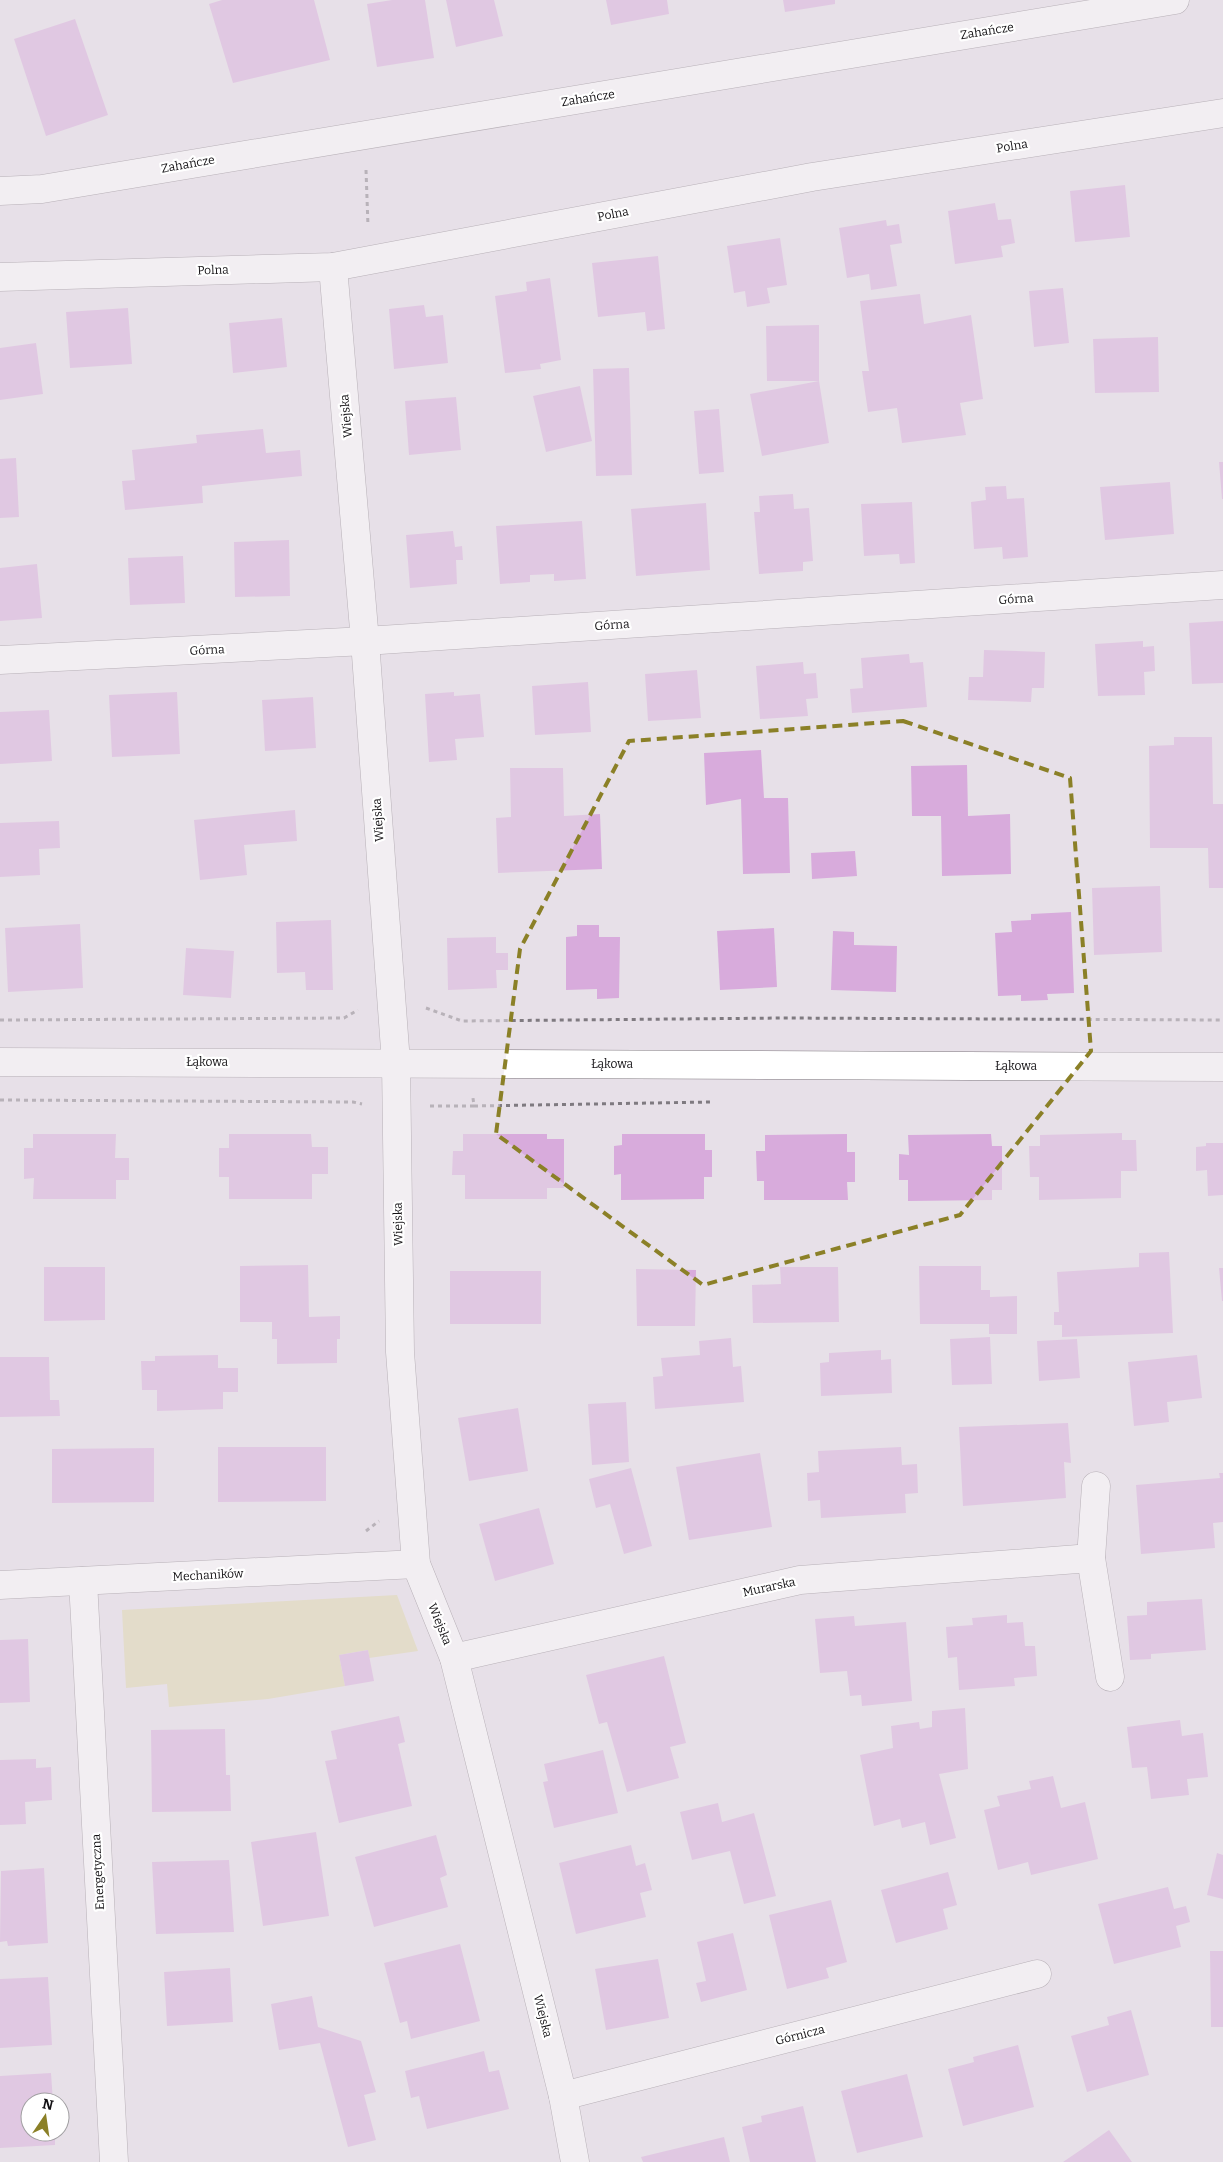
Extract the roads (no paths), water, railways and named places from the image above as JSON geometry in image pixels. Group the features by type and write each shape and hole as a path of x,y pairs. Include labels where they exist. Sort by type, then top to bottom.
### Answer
{"street":[{"name":"Zahańcze","path":"0,191 42,189 1175,0"},
{"name":"Polna","path":"0,277 333,267 812,177 1223,114"},
{"name":"Wiejska","path":"333,267 365,641 396,1063 400,1352 416,1564 454,1658 562,2096 575,2162"},
{"name":"Górna","path":"0,660 365,641 1223,585"},
{"name":"Łąkowa","path":"0,1062 1223,1067"},
{"path":"1096,1486 1091,1558 1110,1676"},
{"name":"Murarska","path":"454,1658 800,1580 1091,1558"},
{"name":"Mechaników","path":"0,1585 416,1564"},
{"name":"Energetyczna","path":"83,1581 114,2162"},
{"name":"Górnicza","path":"562,2096 1037,1974"}]}
